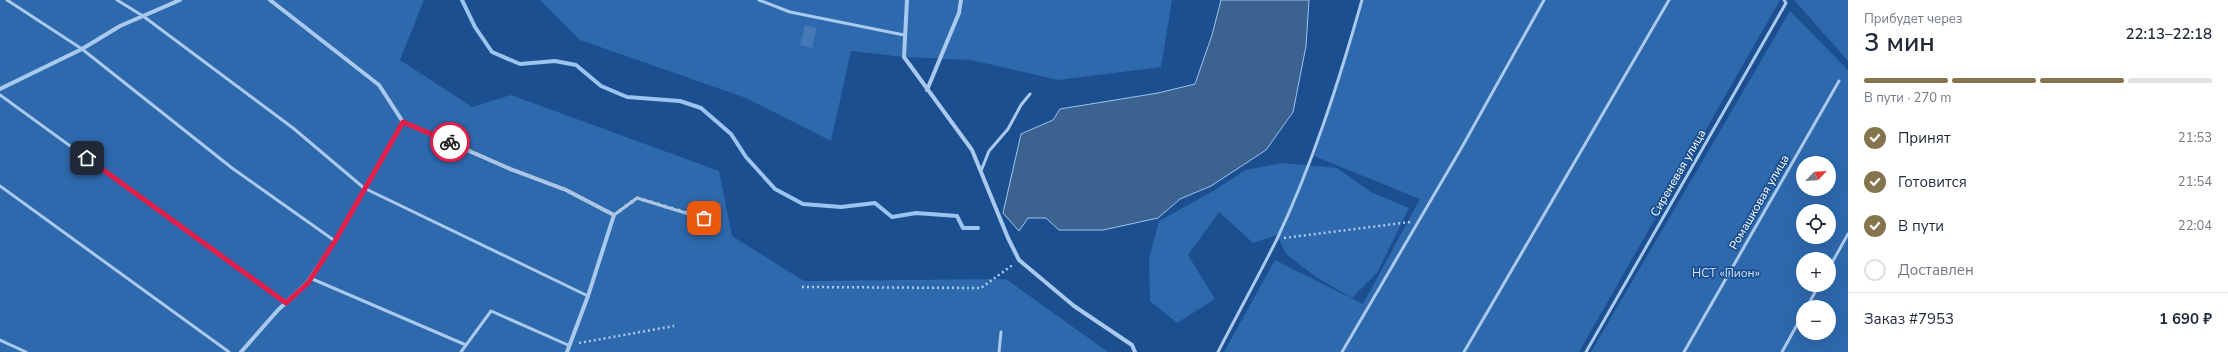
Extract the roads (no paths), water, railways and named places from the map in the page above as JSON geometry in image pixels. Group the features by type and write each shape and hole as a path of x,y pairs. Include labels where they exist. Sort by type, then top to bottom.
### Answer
{"street":[{"path":"0,89 82,50 120,26 180,0"},
{"path":"270,0 379,85 403,122 508,168 566,190 614,215 588,296 566,352"},
{"path":"907,0 904,34 904,57 972,150 1008,238 1019,260 1074,306 1132,345 1135,352"},
{"path":"927,90 959,13 961,0"},
{"path":"240,352 310,278 335,241 403,122"}],"lane":[{"path":"7,0 82,50 232,168 335,241"},
{"path":"116,0 142,16 293,128 364,188 588,296"},
{"path":"759,0 790,12 904,34"},
{"path":"1218,352 1277,239 1320,134 1362,0"},
{"path":"1342,352 1419,221 1544,0"},
{"path":"1464,352 1669,0"},
{"name":"Сиреневая улица","path":"1586,352 1785,2"},
{"name":"Ромашковая улица","path":"1684,352 1839,81"},
{"path":"981,171 989,151 1008,129 1021,105 1030,94"},
{"path":"0,95 286,303"},
{"path":"0,186 230,352"},
{"path":"614,215 637,198 718,223"},
{"path":"1836,255 1848,234"},
{"path":"310,278 466,345"},
{"path":"461,352 491,311 568,345"},
{"path":"1782,352 1796,327"},
{"path":"999,352 1001,332"},
{"path":"0,340 26,352"}],"waterway":[{"path":"462,0 475,27 492,52 520,64 555,61 576,65 601,86 627,97 680,101 701,108 731,134 746,157 775,189 803,204 841,207 875,203 892,217 916,213 957,216 963,228 978,228"}],"park label":[{"name":"НСТ «Пион»","path":"1726,273"}]}
